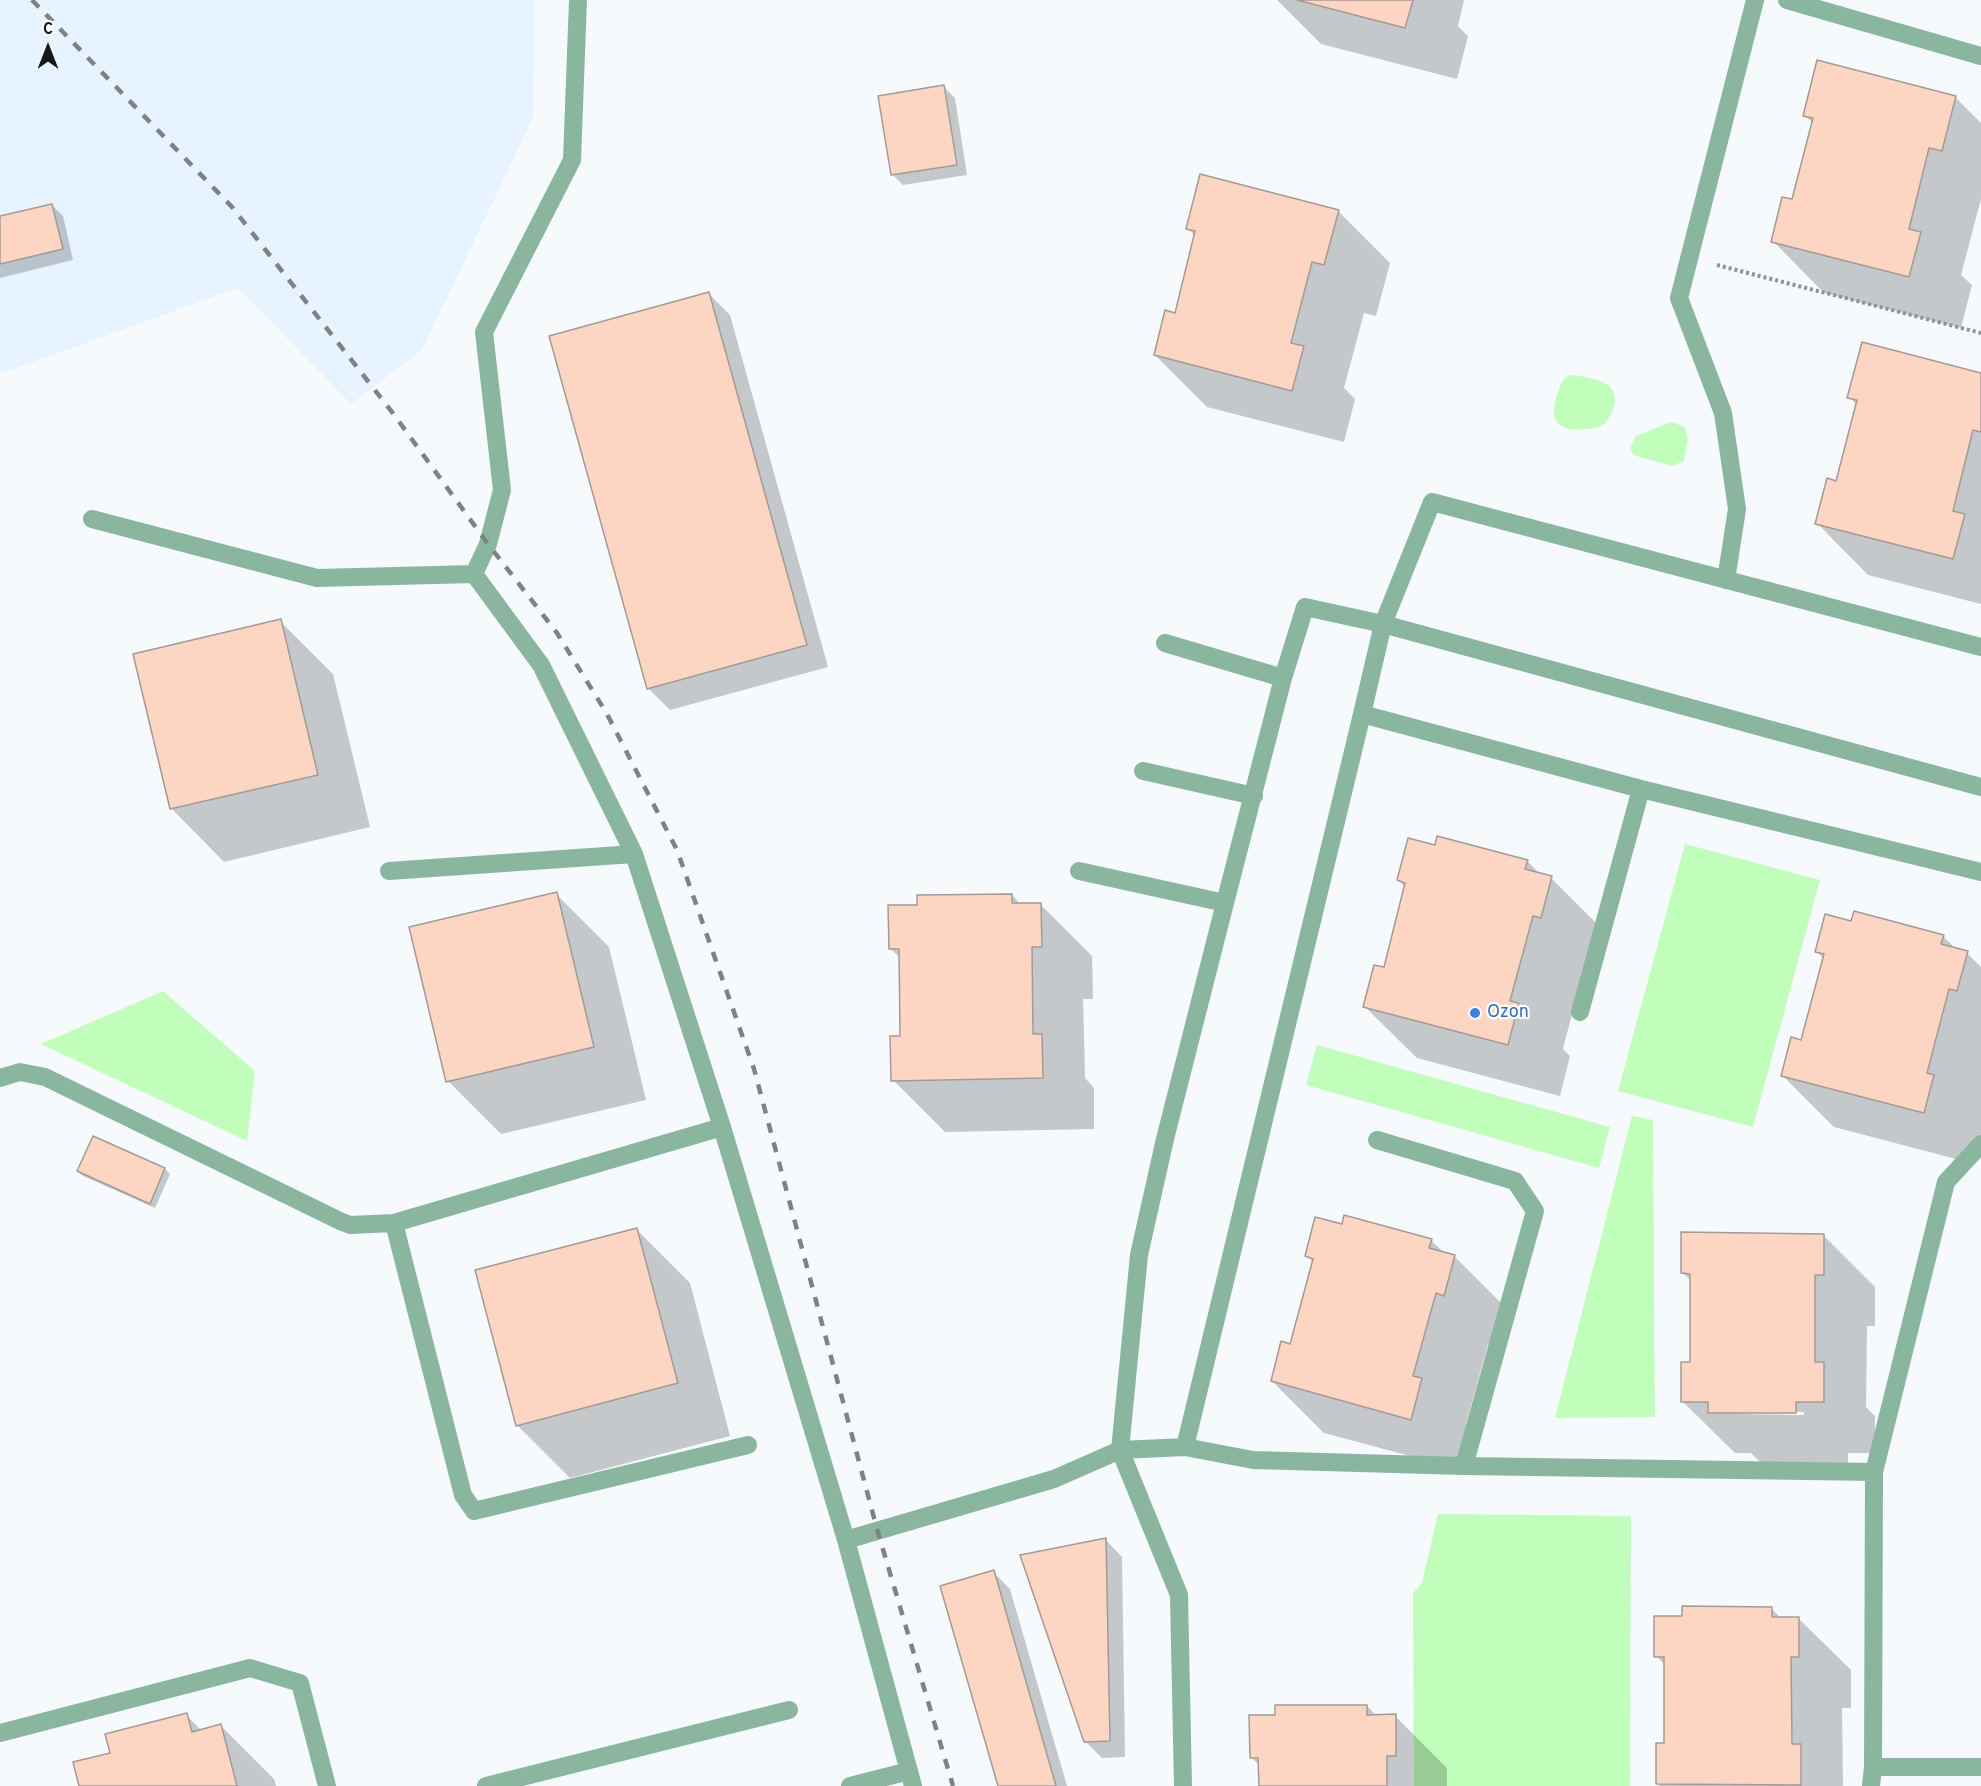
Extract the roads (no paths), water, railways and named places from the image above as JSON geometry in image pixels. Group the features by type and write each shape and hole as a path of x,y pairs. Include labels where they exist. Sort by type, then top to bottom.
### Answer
{"street":[{"path":"474,574 488,544 502,490 484,332 572,160 578,0"},
{"path":"1726,580 1737,509 1723,413 1679,298 1755,0"},
{"path":"1786,0 1981,56"},
{"path":"1185,1447 1383,624 1432,502 1981,647"},
{"path":"92,519 317,578 474,574"},
{"path":"474,574 541,665 634,854 722,1127 846,1540 911,1778 850,1786"},
{"path":"1183,1786 1179,1595 1120,1450 1139,1255 1165,1138 1225,903 1283,678 1305,607 1383,624 1981,787"},
{"path":"1165,643 1283,678"},
{"path":"1362,714 1641,789 1981,872"},
{"path":"1143,771 1254,796"},
{"path":"1580,1012 1641,789"},
{"path":"389,871 634,854"},
{"path":"1079,871 1225,903"},
{"path":"0,1078 20,1072 45,1077 350,1225 394,1223 722,1127"},
{"path":"1377,1140 1515,1181 1534,1211 1464,1466"},
{"path":"1870,1786 1873,1767 1874,1472 1946,1182 1981,1144"},
{"path":"394,1223 463,1495 474,1511 748,1445"},
{"path":"846,1540 1054,1479 1120,1450 1185,1447 1253,1460 1464,1466 1874,1472"},
{"path":"0,1733 250,1668 300,1683 327,1786"},
{"path":"486,1786 789,1710"},
{"path":"1873,1767 1981,1767"}],"railway":[{"path":"32,0 232,207 392,412 488,544 557,633 607,714 677,850 754,1069 877,1529 953,1786"}],"place":[{"name":"Ozon","path":"1475,1013"}]}
